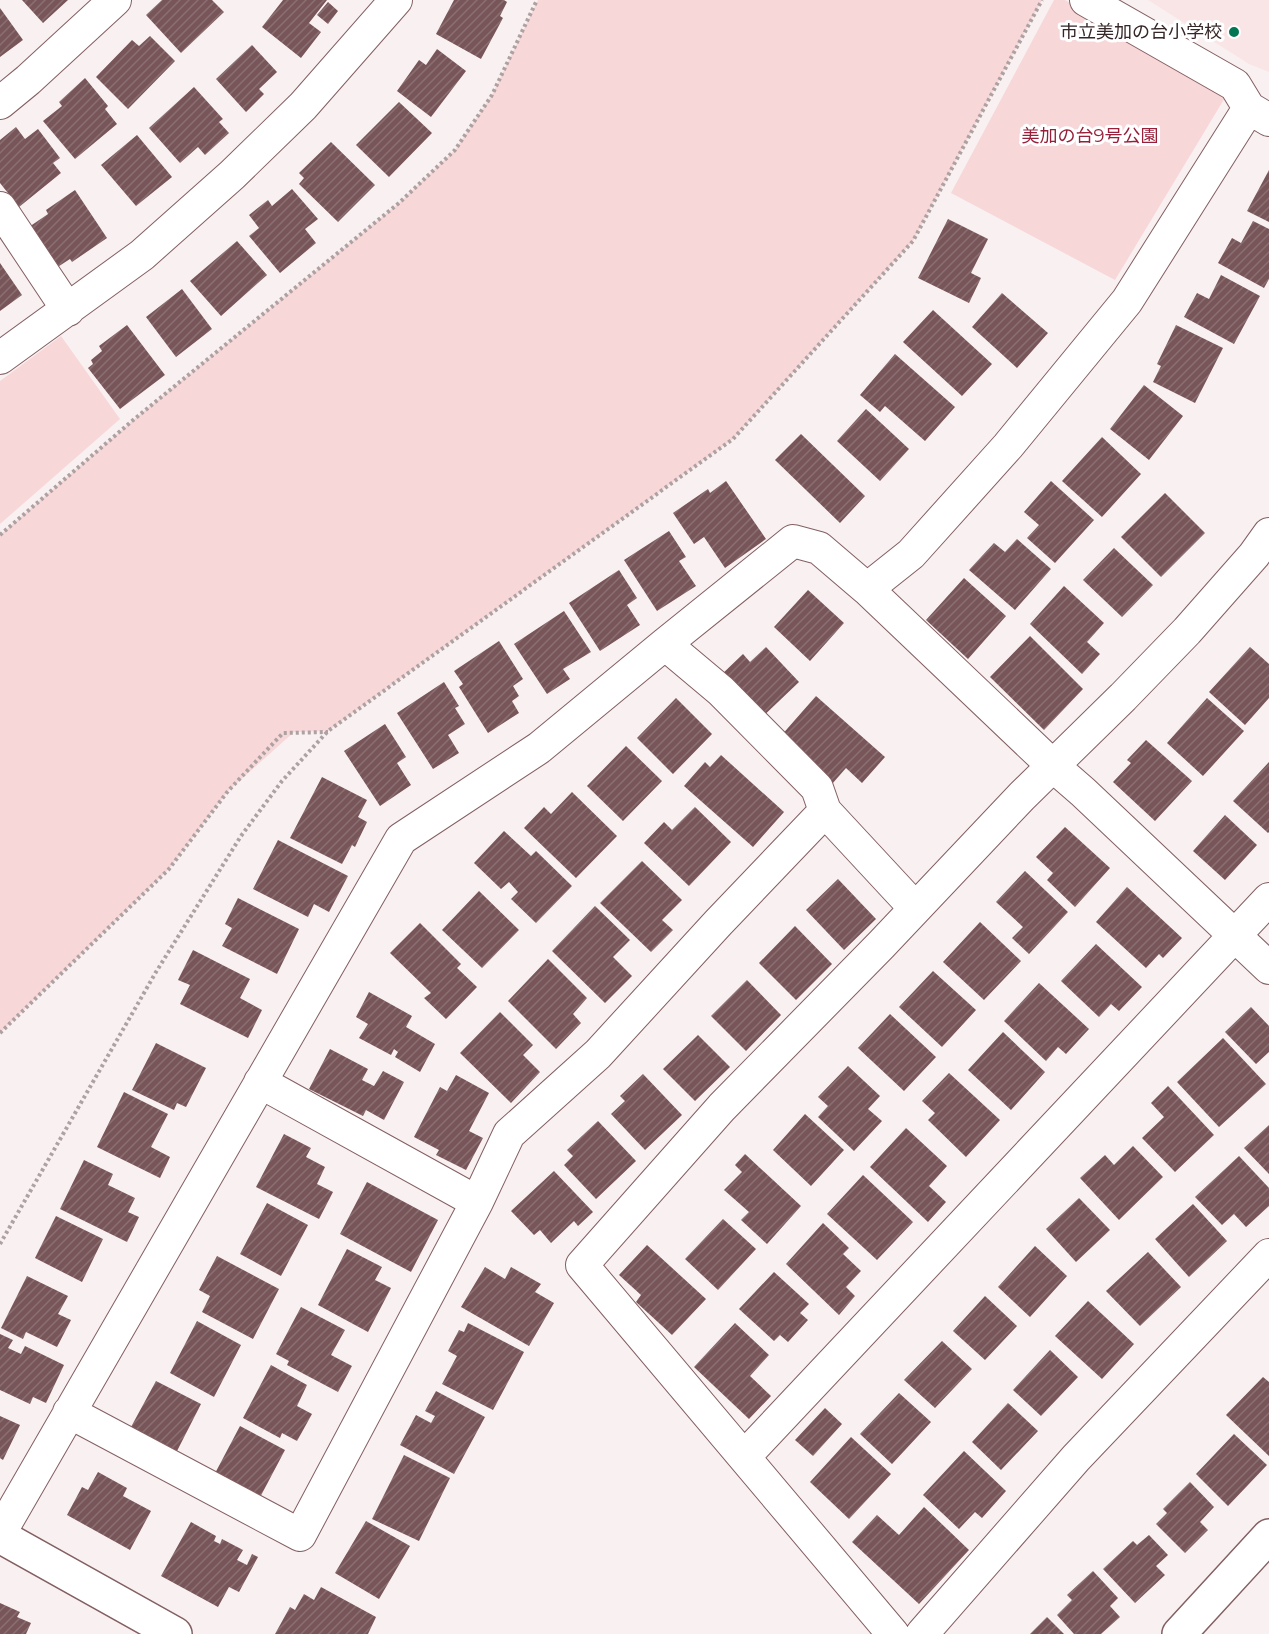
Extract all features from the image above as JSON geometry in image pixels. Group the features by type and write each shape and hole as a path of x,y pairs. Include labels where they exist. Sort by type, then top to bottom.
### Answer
{"street":[{"path":"0,103 115,0"},
{"path":"0,358 142,255 232,175 303,106 396,0"},
{"path":"867,589 911,554 1008,446 1128,302 1259,114 1235,85 1086,0"},
{"path":"0,208 68,310"},
{"path":"893,1634 582,1265 722,1107 1186,631 1254,555 1269,534"},
{"path":"175,1634 0,1534 69,1412 401,839 539,748 793,542 819,548 867,589 1269,968"},
{"path":"665,644 721,691 817,788 825,811 915,908"},
{"path":"69,1412 300,1535 477,1202 509,1134 598,1054 726,914 825,811"},
{"path":"744,1457 1269,899"},
{"path":"260,1082 477,1202"},
{"path":"922,1634 1076,1458 1269,1255"},
{"path":"1179,1634 1269,1536"}],"path":[{"path":"0,535 132,421 399,202 455,150 492,95 537,0"},
{"path":"0,1244 156,972 241,836 282,781 328,732 733,439 913,241 1042,0"},
{"path":"0,1033 169,868 228,791 283,733 328,732"}],"shaded area":[{"name":"市立美加の台小学校","path":"1148,0 1269,0 1269,72 1249,64"}],"green space":[{"path":"538,0 1042,0 913,241 733,439 328,731 294,732 228,791 169,869 0,1033 0,535 132,421 399,203 455,150 492,95"},
{"name":"美加の台9号公園","path":"1054,0 1065,0 1226,96 1115,280 951,193"},
{"path":"61,336 120,419 0,524 0,381"}],"building":[{"path":"22,0 68,0 43,23"},
{"path":"162,0 212,0 224,12 181,53 146,15"},
{"path":"283,0 327,0 309,23 321,32 301,58 262,27"},
{"path":"454,0 504,0 507,2 500,16 503,18 481,59 436,34"},
{"path":"328,2 338,11 328,24 317,15"},
{"path":"0,8 23,40 0,57"},
{"path":"150,36 175,61 128,109 96,77 132,40 139,46"},
{"path":"252,45 277,72 259,89 264,94 246,112 216,79"},
{"path":"437,49 466,71 431,117 397,91 419,60 426,65"},
{"path":"85,78 108,106 105,109 117,124 75,159 43,121 62,106 59,102"},
{"path":"194,87 223,119 219,122 229,133 205,155 198,147 180,163 149,128"},
{"path":"399,102 432,133 389,177 356,145"},
{"path":"16,127 25,139 38,129 60,158 53,163 61,173 19,207 0,183 0,140"},
{"path":"137,135 172,177 136,206 101,165"},
{"path":"331,142 375,185 338,222 299,184 304,178 299,173"},
{"path":"1269,170 1269,222 1247,211"},
{"path":"292,189 318,219 305,229 316,243 280,273 249,236 259,228 249,215 268,200 272,206"},
{"path":"75,190 107,238 72,262 70,259 53,270 26,229 48,214 46,210"},
{"path":"948,219 988,239 971,273 981,278 969,303 918,278"},
{"path":"1253,221 1269,229 1269,279 1264,288 1218,263 1232,238 1241,243"},
{"path":"237,241 267,275 221,316 190,281"},
{"path":"0,263 22,295 0,311"},
{"path":"1221,275 1260,296 1234,344 1184,317 1197,293 1209,299"},
{"path":"182,289 212,329 176,357 146,317"},
{"path":"1002,293 1048,333 1017,368 972,327"},
{"path":"933,310 992,364 962,396 903,342"},
{"path":"127,325 165,375 120,409 88,368 93,364 91,360 102,351 99,346"},
{"path":"1176,325 1223,348 1195,403 1153,382 1161,366 1157,364"},
{"path":"895,354 955,407 925,441 885,406 880,412 860,395"},
{"path":"1144,385 1183,416 1149,460 1110,429"},
{"path":"866,409 909,449 880,481 837,441"},
{"path":"801,434 865,496 840,523 775,460"},
{"path":"1102,437 1141,474 1102,517 1062,481"},
{"path":"726,481 766,539 725,568 704,537 694,544 673,513 708,489 710,493"},
{"path":"1051,481 1094,520 1055,563 1027,538 1039,525 1024,512"},
{"path":"1165,493 1205,533 1161,577 1121,537"},
{"path":"669,531 686,557 679,561 696,586 657,611 624,560"},
{"path":"1017,539 1051,569 1015,610 969,570 994,543 1005,552"},
{"path":"1114,548 1153,585 1122,617 1083,580"},
{"path":"619,570 637,598 627,605 640,625 600,651 569,603"},
{"path":"964,578 1006,616 968,659 926,620"},
{"path":"1064,586 1104,623 1087,642 1100,654 1082,674 1030,624"},
{"path":"808,590 844,623 810,661 774,627"},
{"path":"564,611 591,652 563,669 570,679 547,694 514,644"},
{"path":"1030,636 1083,689 1044,730 990,677"},
{"path":"499,641 523,679 513,686 519,696 512,701 519,713 488,733 459,687 463,684 454,671"},
{"path":"766,647 799,682 759,720 719,677 743,654 750,662"},
{"path":"1250,647 1269,664 1269,698 1245,725 1209,692"},
{"path":"444,682 459,706 455,708 465,724 448,735 459,753 433,769 397,713"},
{"path":"816,696 885,757 862,783 846,768 832,784 780,737"},
{"path":"676,698 712,734 673,774 637,738"},
{"path":"1207,698 1244,731 1203,776 1167,743"},
{"path":"385,724 406,757 397,763 411,785 380,806 344,751"},
{"path":"1146,740 1192,781 1155,821 1113,782 1131,763 1127,760"},
{"path":"626,746 662,781 623,821 587,786"},
{"path":"721,755 784,812 753,847 684,786 705,762 710,767"},
{"path":"1269,762 1269,832 1268,833 1233,801"},
{"path":"322,777 367,800 358,817 367,822 355,847 352,845 342,864 290,838"},
{"path":"572,792 617,836 576,878 524,828 544,807 551,814"},
{"path":"695,807 731,842 689,886 644,843 664,822 672,830"},
{"path":"1225,815 1257,845 1225,880 1193,851"},
{"path":"1065,827 1110,868 1075,907 1047,880 1053,873 1036,857"},
{"path":"504,831 531,856 536,851 572,886 536,923 511,899 518,892 509,882 501,889 474,863"},
{"path":"278,840 348,876 329,912 314,904 308,917 253,889"},
{"path":"642,861 682,900 662,920 673,930 651,952 600,903"},
{"path":"1025,871 1068,912 1029,954 1012,938 1023,927 996,902"},
{"path":"838,879 876,919 844,950 806,910"},
{"path":"1127,887 1182,938 1163,958 1159,954 1146,968 1096,922"},
{"path":"479,891 519,930 482,968 442,930"},
{"path":"238,898 299,929 277,974 222,946 232,928 225,924"},
{"path":"595,906 630,940 613,957 632,976 605,1003 552,951"},
{"path":"980,922 1021,961 984,1000 943,962"},
{"path":"420,923 461,964 457,968 477,987 446,1019 424,998 431,993 390,953"},
{"path":"795,926 832,964 796,1000 759,963"},
{"path":"1096,944 1142,987 1119,1011 1111,1004 1099,1017 1061,981"},
{"path":"193,950 250,979 240,998 262,1010 248,1038 180,1004 190,985 178,980"},
{"path":"548,959 587,998 573,1014 581,1023 556,1049 508,1001"},
{"path":"933,971 976,1010 942,1047 899,1007"},
{"path":"747,980 781,1015 746,1051 711,1016"},
{"path":"1039,983 1089,1029 1066,1054 1058,1047 1046,1061 1004,1021"},
{"path":"369,992 412,1016 406,1027 435,1044 420,1072 395,1057 398,1052 394,1049 391,1055 359,1038 368,1024 356,1017"},
{"path":"1251,1007 1269,1026 1269,1052 1256,1064 1225,1032"},
{"path":"500,1012 533,1045 523,1055 540,1072 511,1103 460,1053"},
{"path":"890,1014 936,1057 904,1091 858,1048"},
{"path":"1003,1032 1045,1072 1011,1110 968,1070"},
{"path":"698,1035 730,1067 695,1101 663,1069"},
{"path":"1223,1038 1266,1084 1219,1127 1177,1082"},
{"path":"156,1043 206,1068 186,1107 177,1103 174,1110 132,1090"},
{"path":"330,1049 368,1069 362,1080 374,1086 383,1071 404,1082 384,1120 366,1110 363,1116 309,1089"},
{"path":"848,1066 880,1096 868,1109 882,1121 854,1151 818,1117 828,1106 818,1097"},
{"path":"949,1073 1000,1120 966,1157 928,1120 935,1113 922,1101"},
{"path":"643,1074 682,1115 645,1150 611,1114 625,1101 620,1096"},
{"path":"456,1075 489,1093 469,1131 483,1138 466,1170 436,1155 439,1150 414,1137 440,1087 447,1091"},
{"path":"1168,1086 1214,1135 1175,1172 1142,1138 1164,1117 1151,1103"},
{"path":"124,1092 168,1114 151,1147 170,1157 160,1178 97,1147"},
{"path":"805,1114 844,1150 811,1186 773,1150"},
{"path":"598,1121 636,1161 596,1199 564,1165 573,1156 567,1150"},
{"path":"1269,1125 1269,1174 1244,1148"},
{"path":"906,1128 947,1166 929,1186 946,1202 928,1222 870,1167"},
{"path":"284,1134 311,1148 306,1157 325,1167 317,1184 333,1192 319,1219 256,1187"},
{"path":"1133,1146 1163,1177 1119,1220 1080,1178 1105,1155 1114,1165"},
{"path":"745,1154 801,1206 767,1244 741,1220 749,1212 724,1190 742,1172 735,1165"},
{"path":"1239,1156 1269,1188 1269,1206 1246,1227 1234,1214 1222,1225 1195,1197"},
{"path":"84,1160 113,1174 108,1185 135,1198 128,1212 139,1217 127,1242 60,1209"},
{"path":"554,1171 593,1212 578,1226 574,1221 551,1243 540,1230 534,1235 511,1211"},
{"path":"863,1175 913,1222 877,1260 827,1214"},
{"path":"367,1182 438,1220 411,1272 340,1234"},
{"path":"1079,1198 1110,1230 1076,1262 1046,1229"},
{"path":"267,1203 308,1225 281,1276 240,1254"},
{"path":"1193,1204 1227,1241 1189,1277 1155,1239"},
{"path":"56,1216 103,1239 82,1282 35,1258"},
{"path":"723,1219 756,1249 718,1290 685,1259"},
{"path":"823,1223 849,1248 843,1254 861,1271 846,1287 855,1296 839,1315 786,1264"},
{"path":"647,1245 706,1299 672,1335 636,1302 641,1295 619,1275"},
{"path":"1035,1246 1067,1276 1030,1317 998,1287"},
{"path":"347,1249 382,1267 375,1280 391,1288 368,1332 318,1305"},
{"path":"1148,1252 1181,1287 1140,1326 1106,1291"},
{"path":"217,1256 279,1289 253,1339 202,1312 210,1296 199,1290"},
{"path":"485,1267 505,1279 511,1267 541,1284 535,1292 554,1303 529,1346 461,1307"},
{"path":"774,1272 809,1304 800,1313 808,1320 788,1342 780,1335 774,1341 739,1309"},
{"path":"27,1276 68,1296 58,1314 71,1320 57,1347 26,1332 23,1339 1,1328"},
{"path":"985,1296 1017,1326 985,1360 953,1331"},
{"path":"1088,1301 1134,1344 1102,1379 1055,1336"},
{"path":"301,1307 345,1330 331,1355 352,1366 338,1392 287,1365 289,1361 276,1354"},
{"path":"197,1321 241,1345 214,1397 170,1373"},
{"path":"468,1323 524,1352 493,1410 442,1384 457,1356 448,1351 459,1330 464,1332"},
{"path":"735,1323 769,1355 750,1376 771,1396 749,1419 694,1367"},
{"path":"0,1334 13,1340 8,1348 21,1354 25,1346 64,1365 46,1403 33,1397 30,1404 0,1390"},
{"path":"942,1341 972,1369 935,1408 904,1380"},
{"path":"1050,1350 1078,1377 1041,1416 1013,1390"},
{"path":"271,1365 307,1385 297,1406 312,1414 297,1441 282,1433 280,1438 243,1418"},
{"path":"1263,1377 1269,1382 1269,1456 1226,1415"},
{"path":"156,1381 201,1404 177,1451 131,1427"},
{"path":"436,1391 485,1417 454,1474 400,1445 416,1415 431,1423 435,1416 425,1411"},
{"path":"899,1393 931,1422 892,1464 860,1434"},
{"path":"1008,1403 1038,1431 1001,1470 972,1442"},
{"path":"825,1408 842,1424 813,1456 795,1440"},
{"path":"0,1416 20,1425 3,1460 0,1458"},
{"path":"240,1426 285,1450 257,1503 212,1479"},
{"path":"1234,1434 1267,1465 1228,1506 1196,1474"},
{"path":"851,1437 891,1474 849,1519 810,1482"},
{"path":"964,1451 1006,1491 982,1518 975,1512 959,1529 923,1495"},
{"path":"404,1455 450,1478 419,1541 372,1519"},
{"path":"98,1472 127,1488 123,1496 151,1511 130,1550 67,1515 82,1487 88,1490"},
{"path":"1190,1482 1214,1507 1200,1522 1208,1530 1185,1553 1156,1524 1167,1513 1163,1509"},
{"path":"924,1507 969,1550 919,1604 852,1542 877,1515 899,1535"},
{"path":"366,1521 410,1546 379,1599 335,1573"},
{"path":"191,1522 216,1536 214,1541 220,1544 222,1539 243,1550 237,1560 247,1565 252,1554 258,1557 239,1592 229,1587 218,1607 161,1576"},
{"path":"1149,1535 1168,1555 1156,1566 1165,1575 1135,1603 1103,1569 1133,1541 1137,1545"},
{"path":"1093,1571 1118,1598 1110,1606 1120,1617 1101,1634 1074,1634 1057,1615 1072,1600 1067,1595"},
{"path":"321,1587 376,1617 368,1634 275,1634 290,1607 295,1610 304,1594 314,1600"},
{"path":"0,1603 20,1612 17,1617 31,1623 26,1634 0,1634"},
{"path":"1047,1617 1064,1634 1030,1634"}],"place":[{"name":"市立美加の台小学校","path":"1234,32"}]}
